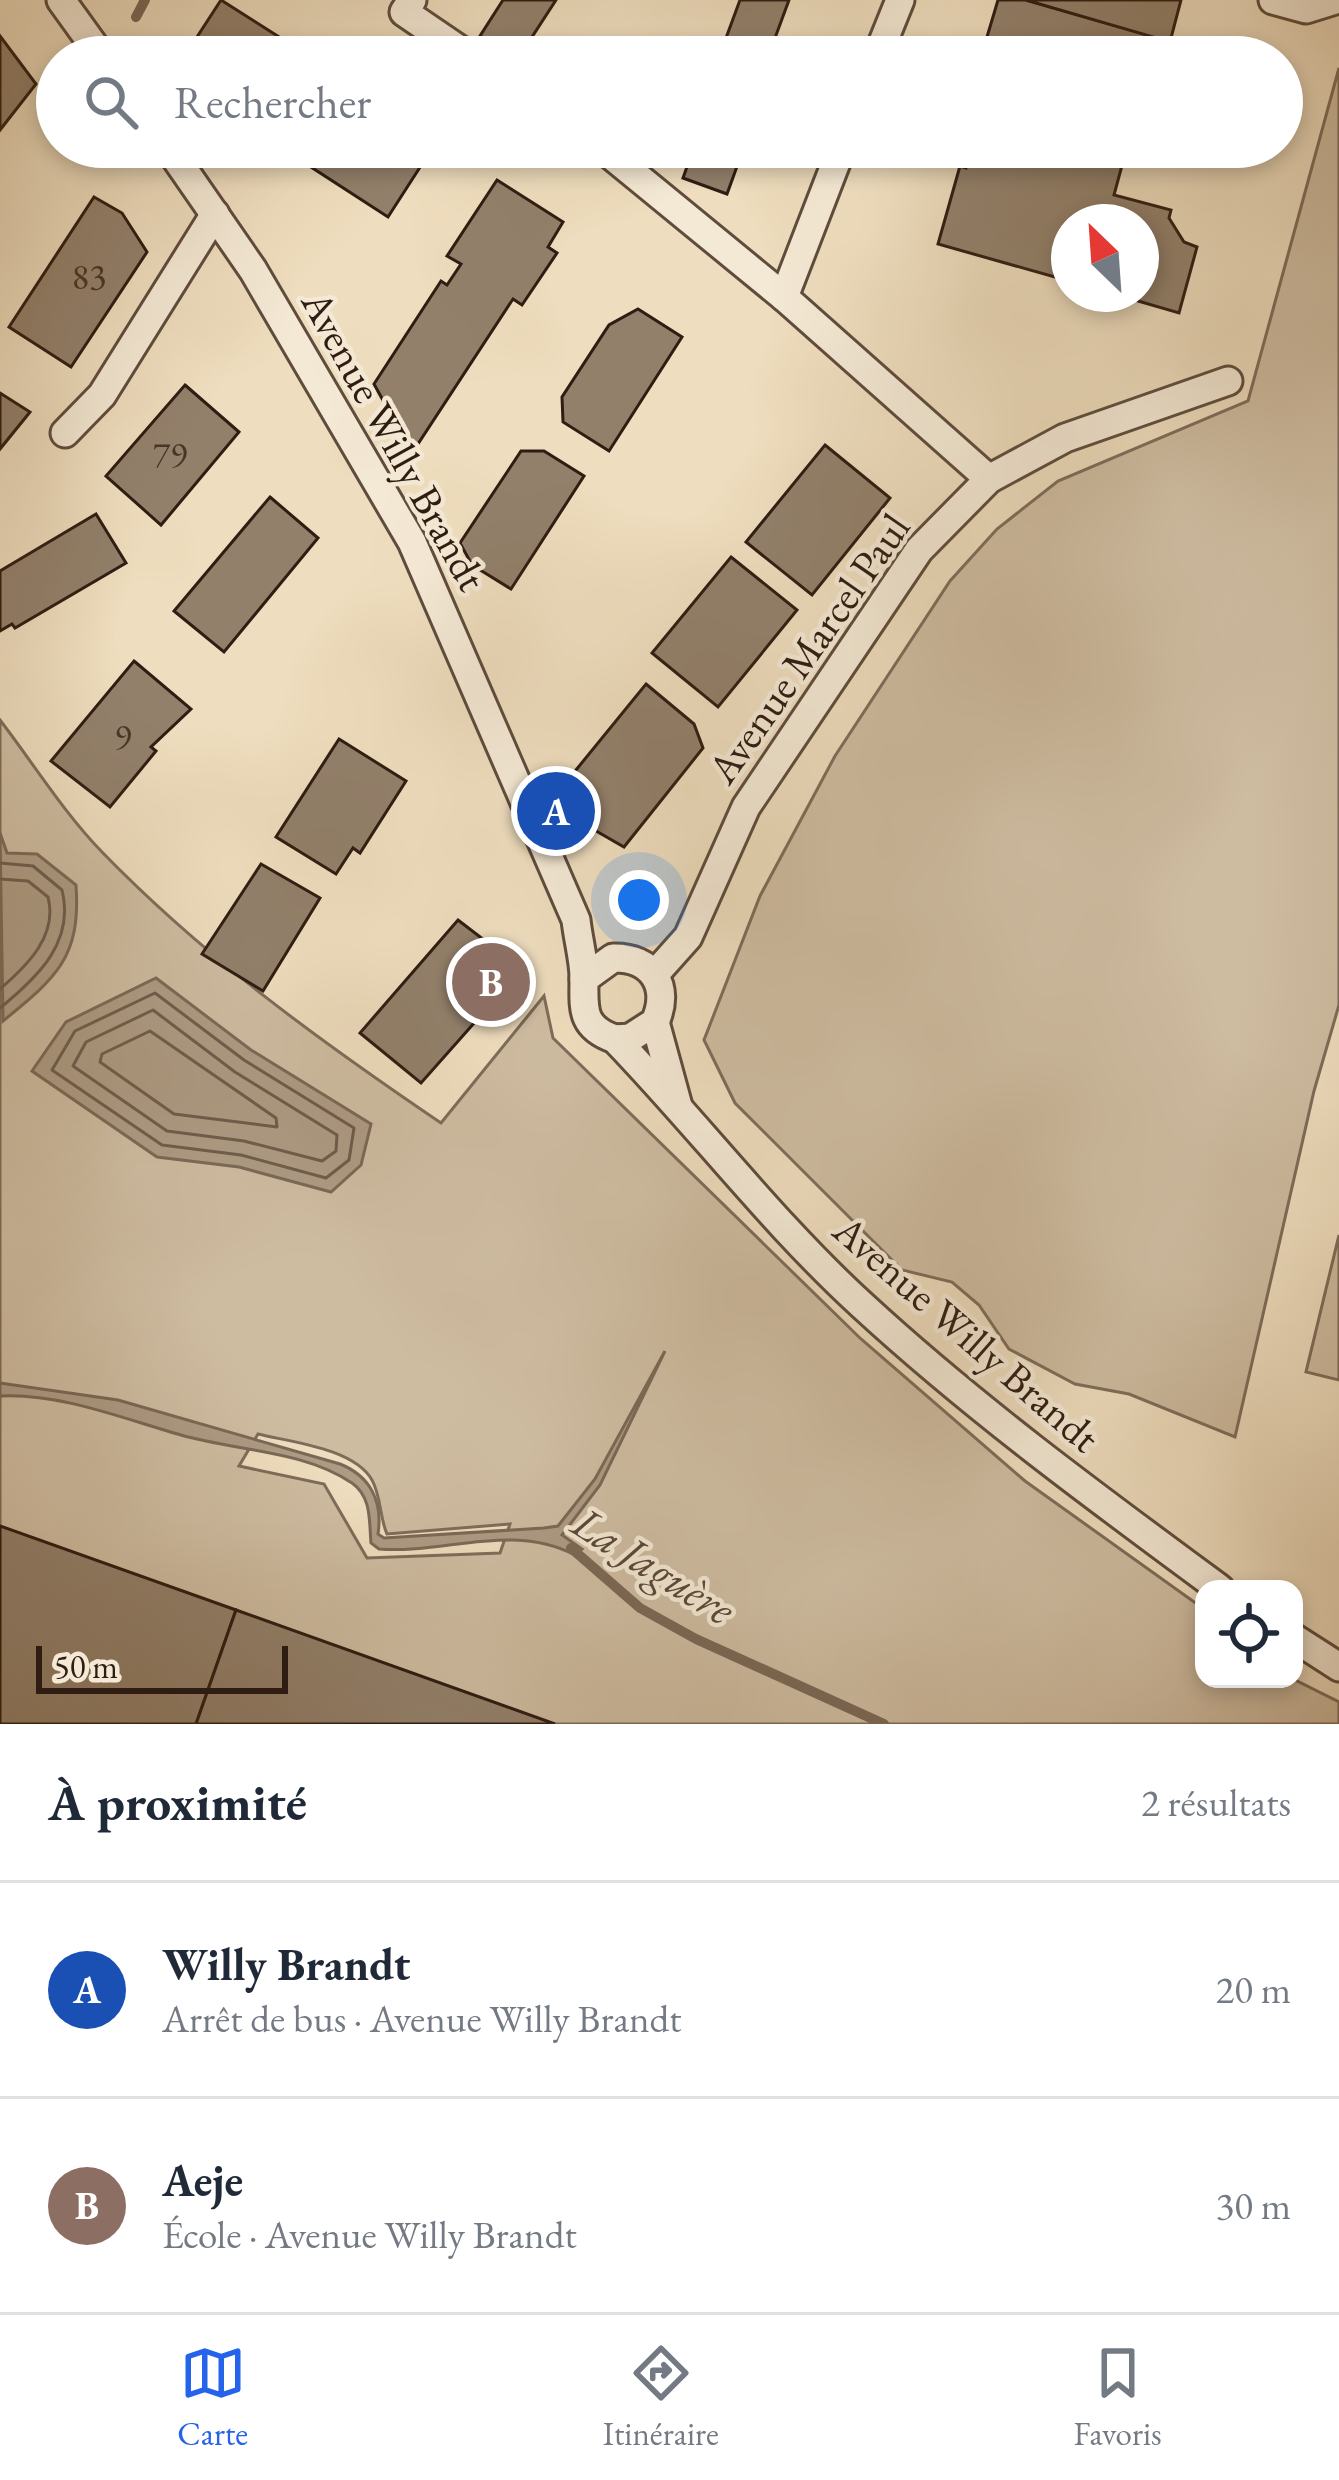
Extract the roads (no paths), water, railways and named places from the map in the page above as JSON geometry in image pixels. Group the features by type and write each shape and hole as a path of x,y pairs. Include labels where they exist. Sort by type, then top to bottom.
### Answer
{"street":[{"path":"61,0 87,36"},
{"path":"412,0 404,13 438,36"},
{"path":"886,36 900,0"},
{"path":"1273,0 1306,9 1335,5"},
{"name":"Avenue Willy Brandt","path":"183,168 412,542 576,920 584,980 582,1010 601,1034 615,1039 862,1305 1053,1468 1208,1580"},
{"path":"627,168 784,297 989,479"},
{"path":"784,297 834,168"},
{"path":"65,434 102,395 215,214"},
{"name":"Avenue Marcel Paul","path":"655,974 688,938 746,807 919,550 989,479 1065,438 1228,381"},
{"name":"Avenue Willy Brandt","path":"576,920 613,958 644,963 655,974 662,990 655,1022 681,1115"},
{"path":"584,980 613,958"},
{"path":"615,1039 630,1038 655,1022"},
{"path":"1303,1644 1339,1667"}],"water":[{"path":"0,833 7,853 37,854 76,885 77,910 62,964 3,1021"},
{"path":"156,978 251,1050 371,1124 361,1165 331,1192 239,1167 157,1157 32,1071 66,1022"},
{"path":"665,1351 600,1485 562,1535 582,1549 575,1555 551,1545 503,1540 379,1549 371,1543 363,1495 333,1472 69,1403 0,1396 0,1383 118,1400 340,1464 359,1475 372,1491 378,1534 384,1538 544,1528 558,1526 595,1479"}],"waterway":[{"path":"136,17 145,0"},
{"name":"La Jaguère","path":"571,1548 640,1608 696,1639 884,1724"}],"place":[{"name":"Willy Brandt","path":"556,811"},
{"name":"Aeje","path":"491,982"}]}
